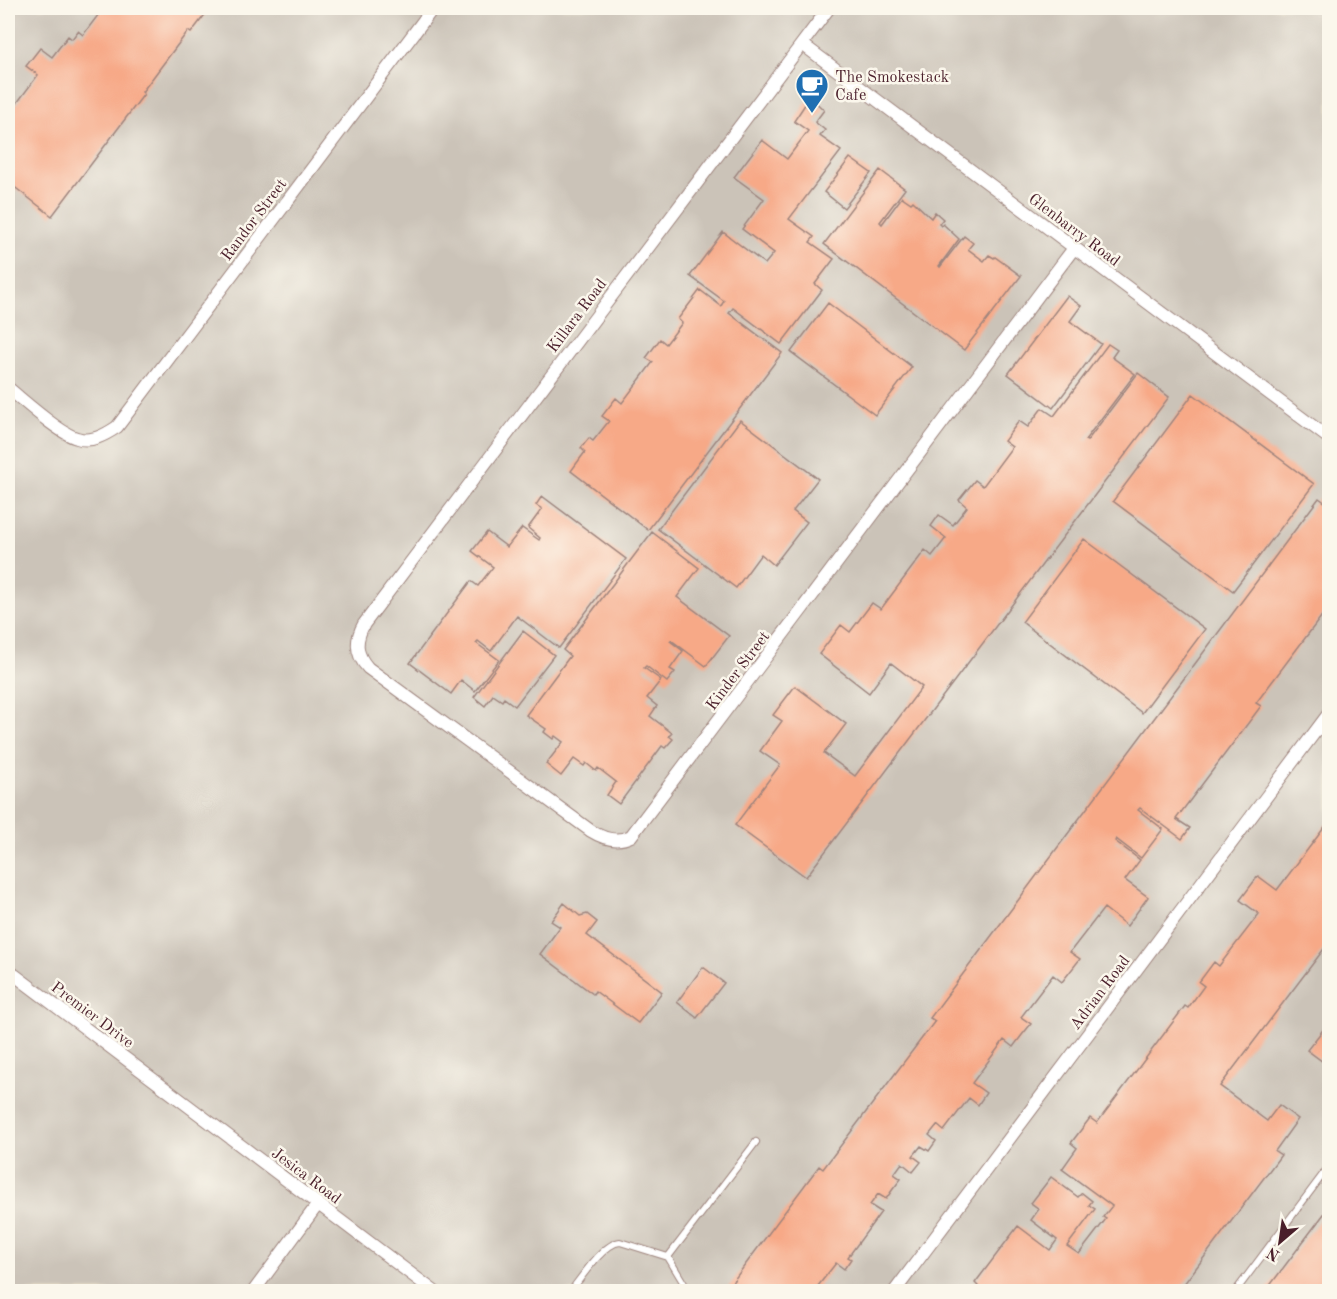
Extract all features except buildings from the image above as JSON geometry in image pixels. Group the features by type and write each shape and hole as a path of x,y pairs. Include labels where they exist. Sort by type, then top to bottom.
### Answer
{"street":[{"name":"Randor Street","path":"8,388 77,439 104,436 117,428 433,8"},
{"name":"Killara Road","path":"357,646 364,624 829,8"},
{"name":"Glenbarry Road","path":"802,44 1329,439"},
{"name":"Kinder Street","path":"357,646 359,655 368,668 591,831 604,838 618,840 631,836 1074,248"},
{"name":"Adrian Road","path":"894,1292 1329,712"},
{"name":"Premier Drive","path":"8,970 159,1084"},
{"name":"Jesica Road","path":"159,1084 435,1292"},
{"path":"253,1292 318,1204"}],"lane":[{"path":"668,1257 756,1142"},
{"path":"1235,1292 1329,1165"},
{"path":"570,1292 600,1254 616,1242 668,1257 689,1292"}],"shaded area":[{"path":"8,8 1329,8 1329,1291 8,1291"}],"place":[{"name":"The Smokestack Cafe","path":"812,114"}]}
